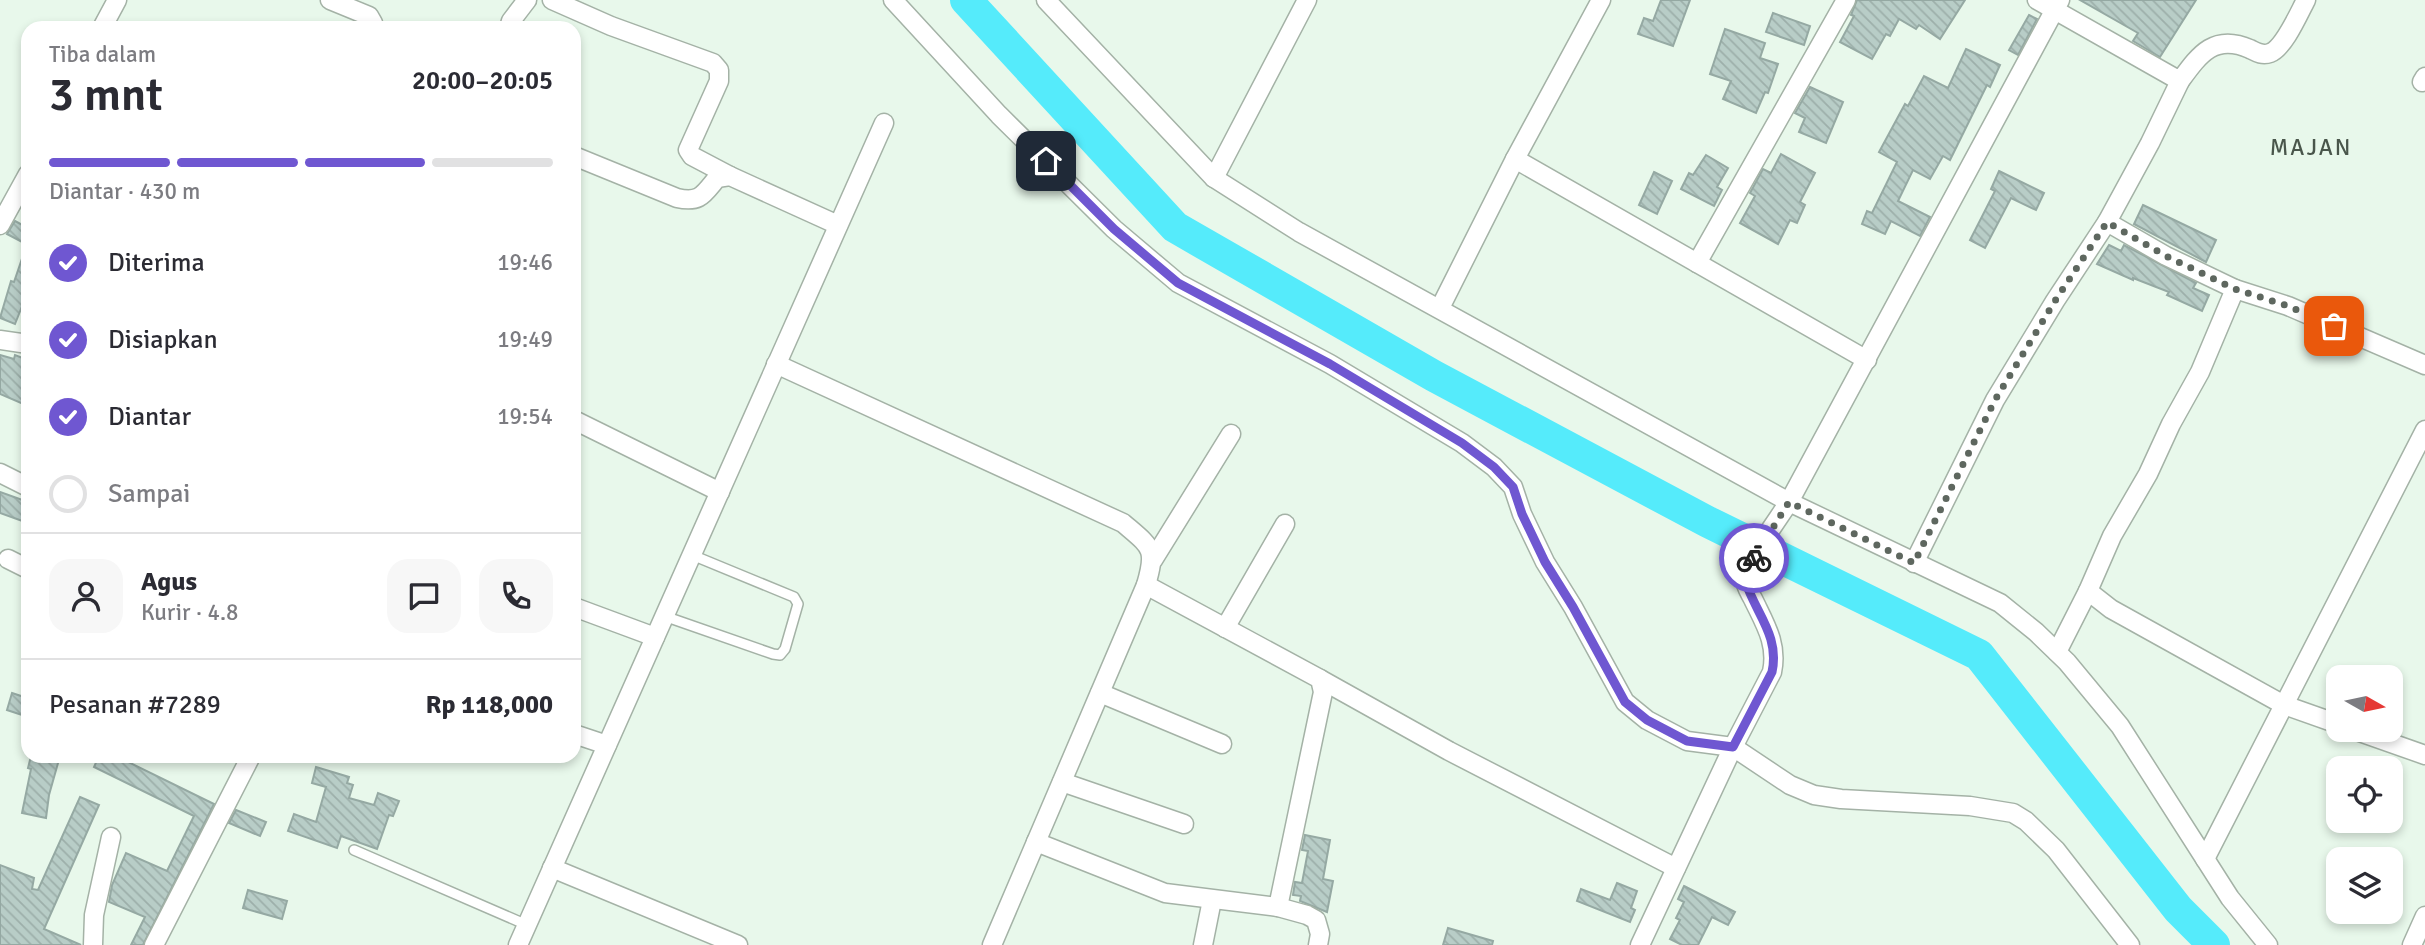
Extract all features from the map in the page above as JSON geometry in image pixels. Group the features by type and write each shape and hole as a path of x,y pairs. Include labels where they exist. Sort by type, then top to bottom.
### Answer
{"street":[{"path":"106,21 117,0"},
{"path":"330,0 369,16 372,21"},
{"path":"511,21 527,0"},
{"path":"552,0 611,26 713,63 719,70 719,81 688,150 692,156 838,225"},
{"path":"893,0 999,115 1114,229 1178,283 1330,364 1462,443 1494,467 1513,487 1522,514 1545,562 1625,702 1647,720 1687,741 1733,747 1790,785 1814,795 1970,806 2013,813 2026,821 2056,850 2130,945"},
{"path":"1046,0 1214,178 1299,232 1789,502 2000,603 2057,652 2120,726 2230,898 2267,945"},
{"path":"1214,178 1307,0"},
{"path":"1440,308 1515,159 1601,0"},
{"path":"1697,263 1846,0"},
{"path":"2037,0 2057,5 2180,81"},
{"path":"1914,563 1995,400 2107,222 2180,81 2206,51 2221,43 2234,43 2259,54 2271,53 2281,44 2306,0"},
{"path":"1640,945 1733,747 1772,672 1775,660 1772,638 1745,580 1750,564 1789,502 1867,360 2057,5"},
{"path":"518,945 884,123"},
{"path":"581,159 690,201 701,197 717,178 730,176"},
{"path":"1515,159 1867,360"},
{"path":"0,225 4,207 21,184"},
{"path":"2107,222 2166,256 2235,289 2288,306 2425,365"},
{"path":"2057,652 2088,592 2112,536 2148,474 2171,424 2200,372 2235,289"},
{"path":"0,340 21,343"},
{"path":"776,364 1123,523 1147,544 1153,560"},
{"path":"581,423 720,492"},
{"path":"2204,859 2425,430"},
{"path":"992,945 1146,585 1153,560 1231,434"},
{"path":"0,473 21,483"},
{"path":"1225,628 1285,524"},
{"path":"8,559 21,566"},
{"path":"1146,585 1449,751 1676,868"},
{"path":"2088,592 2111,609 2284,705 2326,720"},
{"path":"581,610 655,637"},
{"path":"1278,907 1323,692 1320,679"},
{"path":"1100,693 1222,744"},
{"path":"581,736 607,745"},
{"path":"2388,742 2425,755"},
{"path":"154,945 247,763"},
{"path":"1062,782 1184,824"},
{"path":"93,945 94,915 111,837"},
{"path":"1036,842 1165,893 1278,907 1307,915 1316,920 1320,934 1318,945"},
{"path":"552,867 734,944"},
{"path":"1203,945 1213,900"},
{"path":"2412,945 2425,916"}],"lane":[{"path":"664,616 773,654 780,655 785,649 798,604 794,597 692,555"},
{"path":"355,850 527,925"}],"building":[{"path":"1661,0 1690,0 1673,46 1638,34 1644,18 1653,21"},
{"path":"1857,0 1965,0 1940,39 1919,25 1916,29 1899,19 1890,36 1886,34 1872,59 1840,42 1854,16 1851,15"},
{"path":"2080,0 2196,0 2160,57 2133,41 2138,33"},
{"path":"1773,13 1810,26 1804,45 1766,32"},
{"path":"2029,15 2037,19 2018,55 2009,50"},
{"path":"1725,29 1765,43 1760,58 1778,64 1768,93 1765,92 1756,113 1723,99 1731,81 1710,74"},
{"path":"1966,49 2000,65 1990,87 1987,85 1950,160 1943,156 1930,179 1913,170 1898,201 1930,217 1920,236 1891,221 1885,234 1862,224 1867,211 1872,213 1897,162 1879,152 1905,104 1908,106 1924,76 1948,88"},
{"path":"1810,87 1843,102 1826,143 1799,132 1805,118 1795,113"},
{"path":"1781,154 1815,173 1800,202 1805,205 1797,223 1790,220 1778,244 1740,223 1755,196 1750,193 1763,169 1771,173"},
{"path":"1706,155 1728,168 1717,187 1722,190 1714,206 1681,189 1689,173 1693,175"},
{"path":"1999,171 2044,193 2036,210 2011,198 1985,248 1970,240 1995,191 1991,189"},
{"path":"1654,172 1672,181 1657,214 1639,205"},
{"path":"2143,205 2216,240 2206,262 2134,224"},
{"path":"15,221 21,224 21,241 7,234"},
{"path":"2109,245 2121,251 2124,245 2196,283 2193,288 2209,295 2202,311 2167,295 2169,292 2097,264"},
{"path":"21,262 21,309 15,324 0,318 11,281 14,282"},
{"path":"0,355 14,359 15,355 21,357 21,403 0,394"},
{"path":"0,492 21,500 21,520 0,513"},
{"path":"12,693 21,696 21,715 7,710"},
{"path":"29,763 58,763 46,818 22,813 31,769 28,768"},
{"path":"96,763 130,763 214,804 143,945 131,945 145,917 109,902 112,885 126,853 167,871 194,816 94,767"},
{"path":"316,767 349,777 347,783 353,785 349,798 374,805 378,793 399,801 393,816 389,815 377,849 341,836 337,848 288,831 294,814 316,822 326,787 312,783"},
{"path":"80,797 99,805 44,929 81,945 0,945 0,865 34,878 32,889 38,890"},
{"path":"236,810 266,822 260,836 229,823"},
{"path":"1305,835 1330,840 1323,879 1333,881 1327,912 1300,901 1301,896 1293,895 1295,882 1302,883 1308,851 1302,850"},
{"path":"1617,883 1637,891 1631,908 1635,910 1630,922 1577,901 1581,889 1610,900"},
{"path":"1684,886 1735,912 1728,925 1712,917 1698,945 1682,945 1670,939 1680,920 1676,918 1684,902 1678,899"},
{"path":"248,890 287,901 282,919 243,908"},
{"path":"1448,928 1493,941 1492,945 1443,945"}],"waterway":[{"path":"966,0 1175,227 1434,376 1708,522 1979,655 2178,909 2214,945"}],"way so far":[{"path":"1754,558 1789,502 1914,563 1995,400 2107,222 2166,256 2235,289 2288,306 2334,326"}],"district":[{"name":"MAJAN","path":"2311,147"}],"route":[{"path":"1046,161 1114,229 1178,283 1330,364 1462,443 1494,467 1513,487 1522,514 1545,562 1625,702 1647,720 1687,741 1733,747 1772,672 1775,660 1772,638 1745,580 1754,558"}]}
